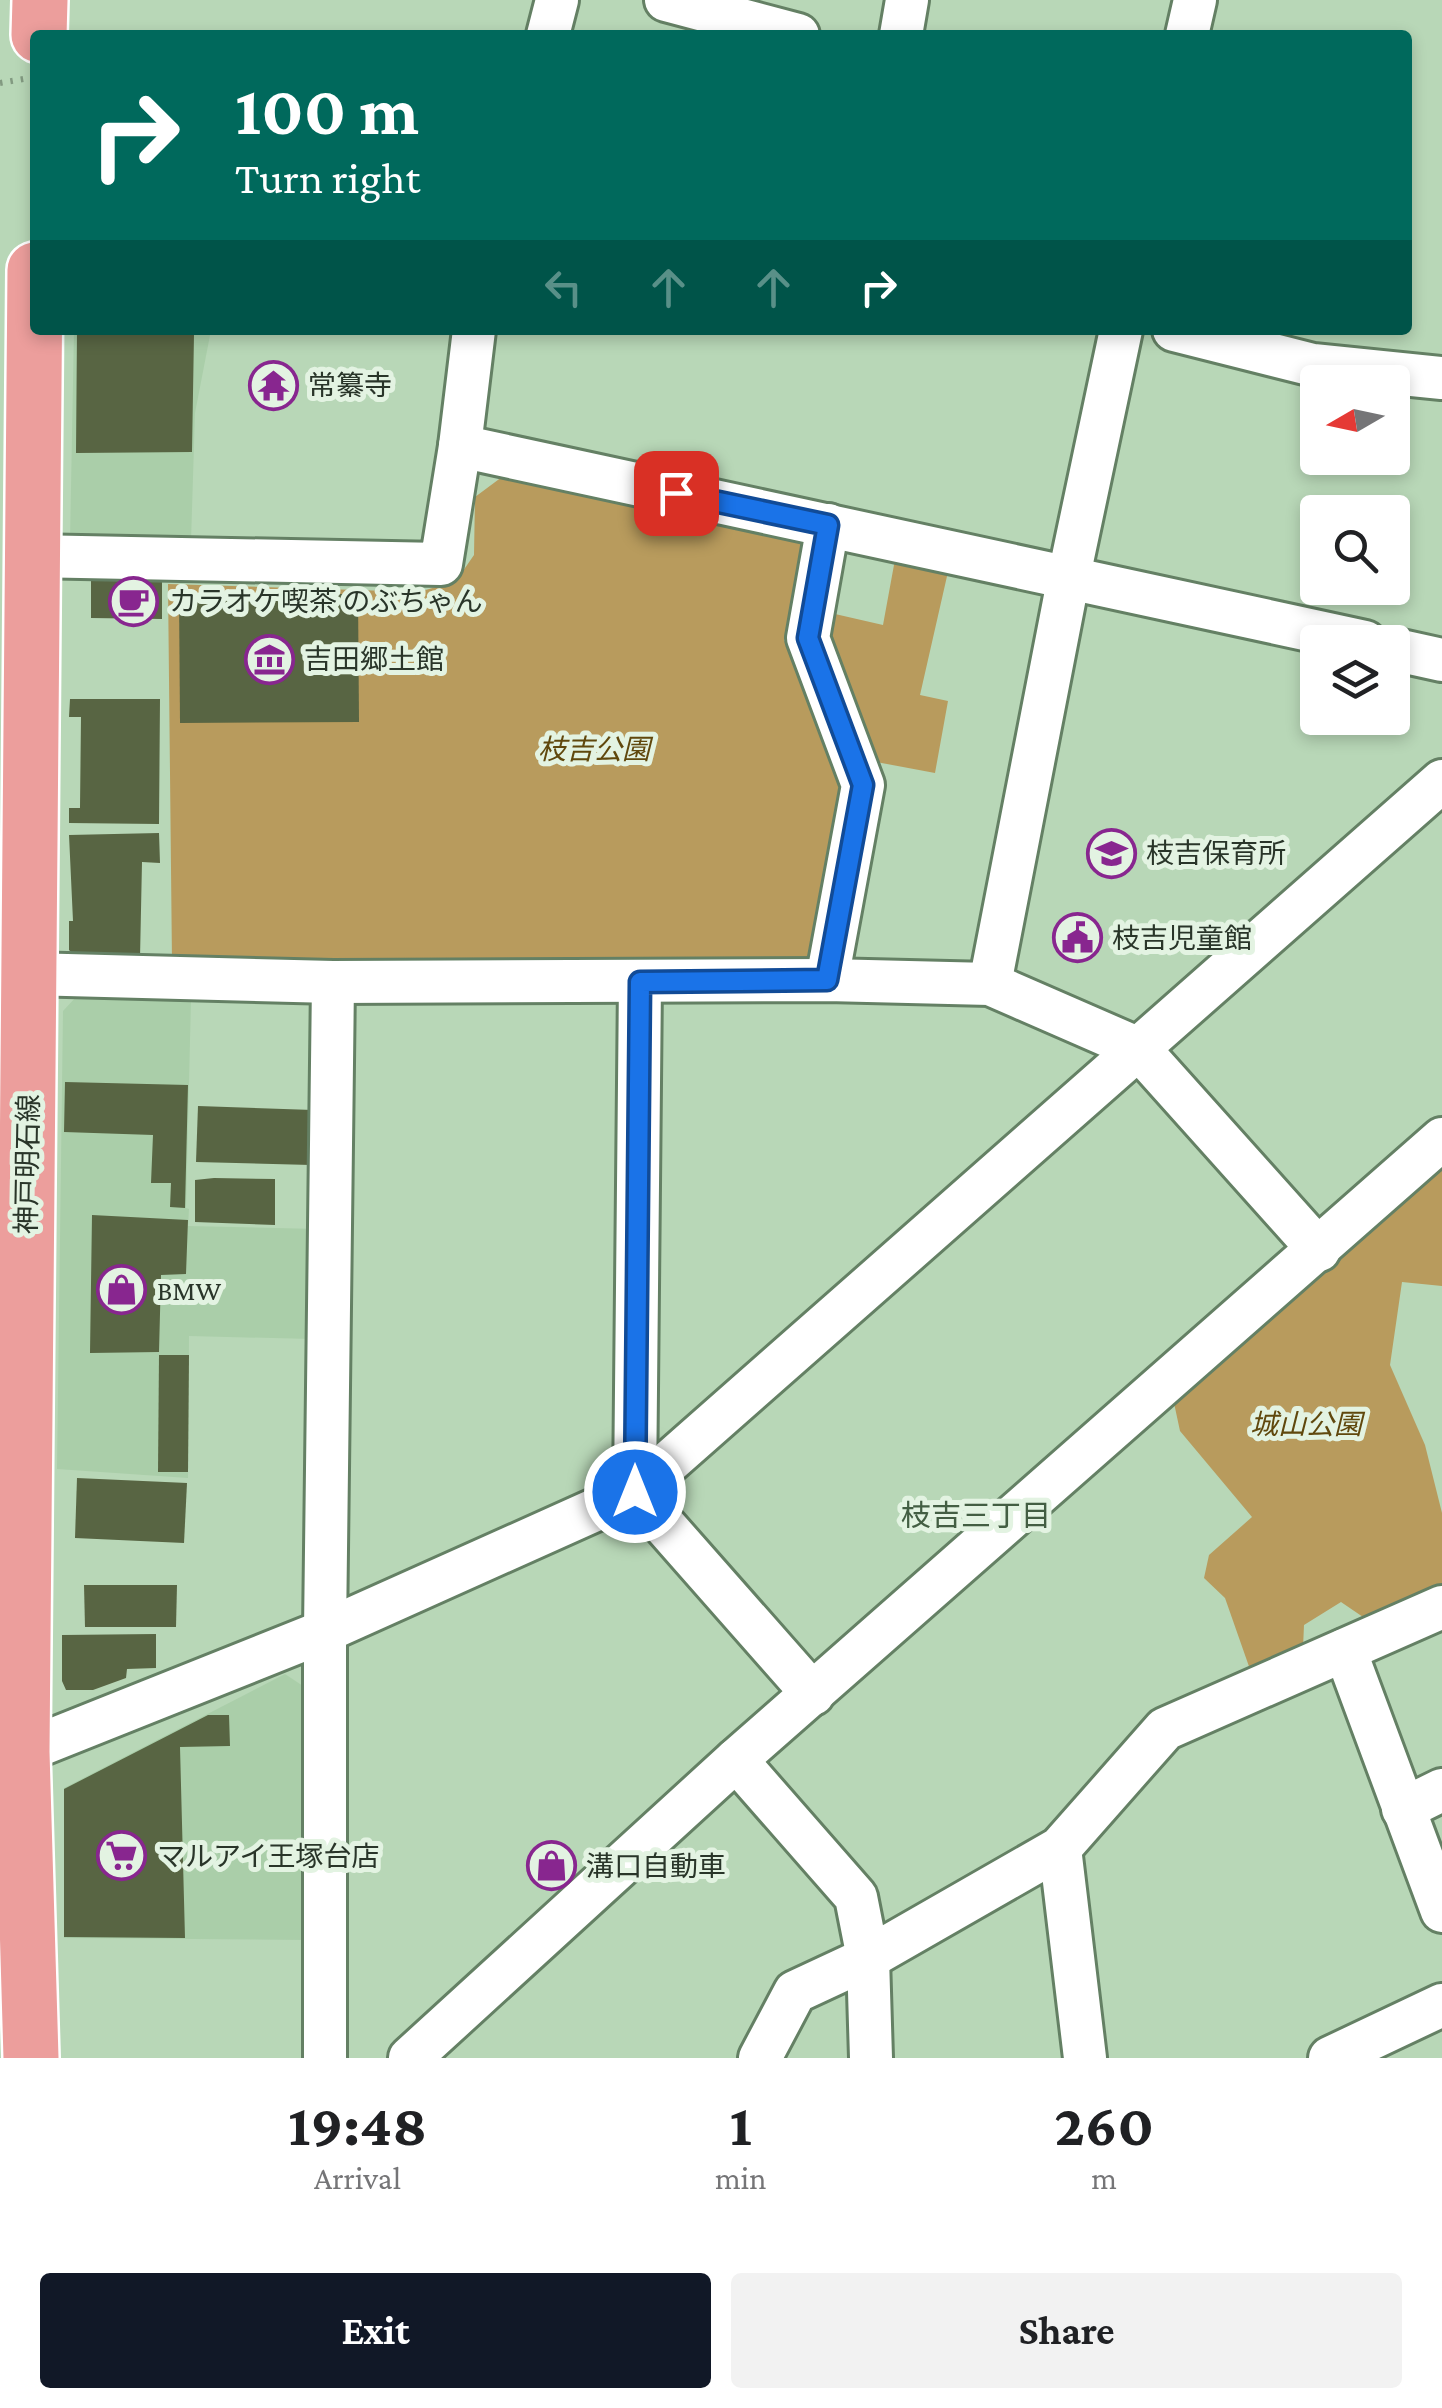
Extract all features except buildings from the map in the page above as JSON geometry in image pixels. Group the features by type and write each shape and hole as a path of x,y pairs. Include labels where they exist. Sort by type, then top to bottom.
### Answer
{"main road":[{"path":"40,0 40,30"},
{"name":"神戸明石線","path":"30,294 17,357 31,556 15,783 28,974 12,1351 11,1752 31,2058"}],"street":[{"path":"549,30 557,0"},
{"path":"666,0 779,30"},
{"path":"902,30 906,0"},
{"path":"1188,30 1194,0"},
{"path":"31,556 441,564 473,335"},
{"path":"990,984 1119,335"},
{"path":"1194,335 1313,365 1442,378"},
{"path":"460,446 1300,628"},
{"path":"827,980 863,785 808,638 828,525"},
{"path":"1410,653 1442,660"},
{"path":"11,1752 325,1632 635,1492 1442,781"},
{"path":"28,974 333,982 827,980 990,984 1139,1048 1319,1250"},
{"path":"326,2058 325,1632 333,982"},
{"path":"640,982 635,1492 813,1694"},
{"path":"410,2058 736,1760 1442,1139"},
{"path":"760,2058 795,1992 868,1958 1060,1848 1165,1729 1442,1608"},
{"path":"1345,1650 1442,1911"},
{"path":"736,1760 856,1897 868,1958 871,2058"},
{"path":"1403,1809 1442,1790"},
{"path":"1060,1848 1085,2058"},
{"path":"1330,2058 1442,2005"}],"path":[{"path":"0,82 30,79"}],"shaded area":[{"path":"74,335 210,335 195,413 191,541 70,541"},
{"path":"76,997 191,999 188,1226 318,1229 312,1339 189,1336 188,1478 57,1469 63,1011"},
{"path":"285,1674 306,1688 308,1940 64,1938 64,1788"}],"green space":[{"name":"枝吉公園","path":"510,471 781,529 807,546 784,641 815,650 822,611 883,625 896,554 950,563 920,695 948,701 935,773 855,758 813,954 799,969 172,962 168,584 419,592 456,581 474,555 475,497"},
{"name":"城山公園","path":"1442,1169 1442,1286 1402,1282 1390,1365 1425,1445 1442,1513 1442,1585 1363,1617 1341,1602 1304,1625 1303,1648 1252,1675 1225,1598 1204,1578 1209,1555 1252,1517 1180,1431 1174,1403 1289,1288"}],"place":[{"name":"常纂寺","path":"273,385"},
{"name":"カラオケ喫茶 のぶちゃん","path":"134,601"},
{"name":"吉田郷土館","path":"269,659"},
{"name":"枝吉保育所","path":"1111,853"},
{"name":"枝吉児童館","path":"1077,938"},
{"name":"BMW","path":"122,1290"},
{"name":"マルアイ王塚台店","path":"122,1856"},
{"name":"溝口自動車","path":"551,1866"}],"district":[{"name":"枝吉三丁目","path":"976,1516"}],"route":[{"path":"635,1492 640,982 827,980 863,785 808,638 828,525 676,493"}]}
